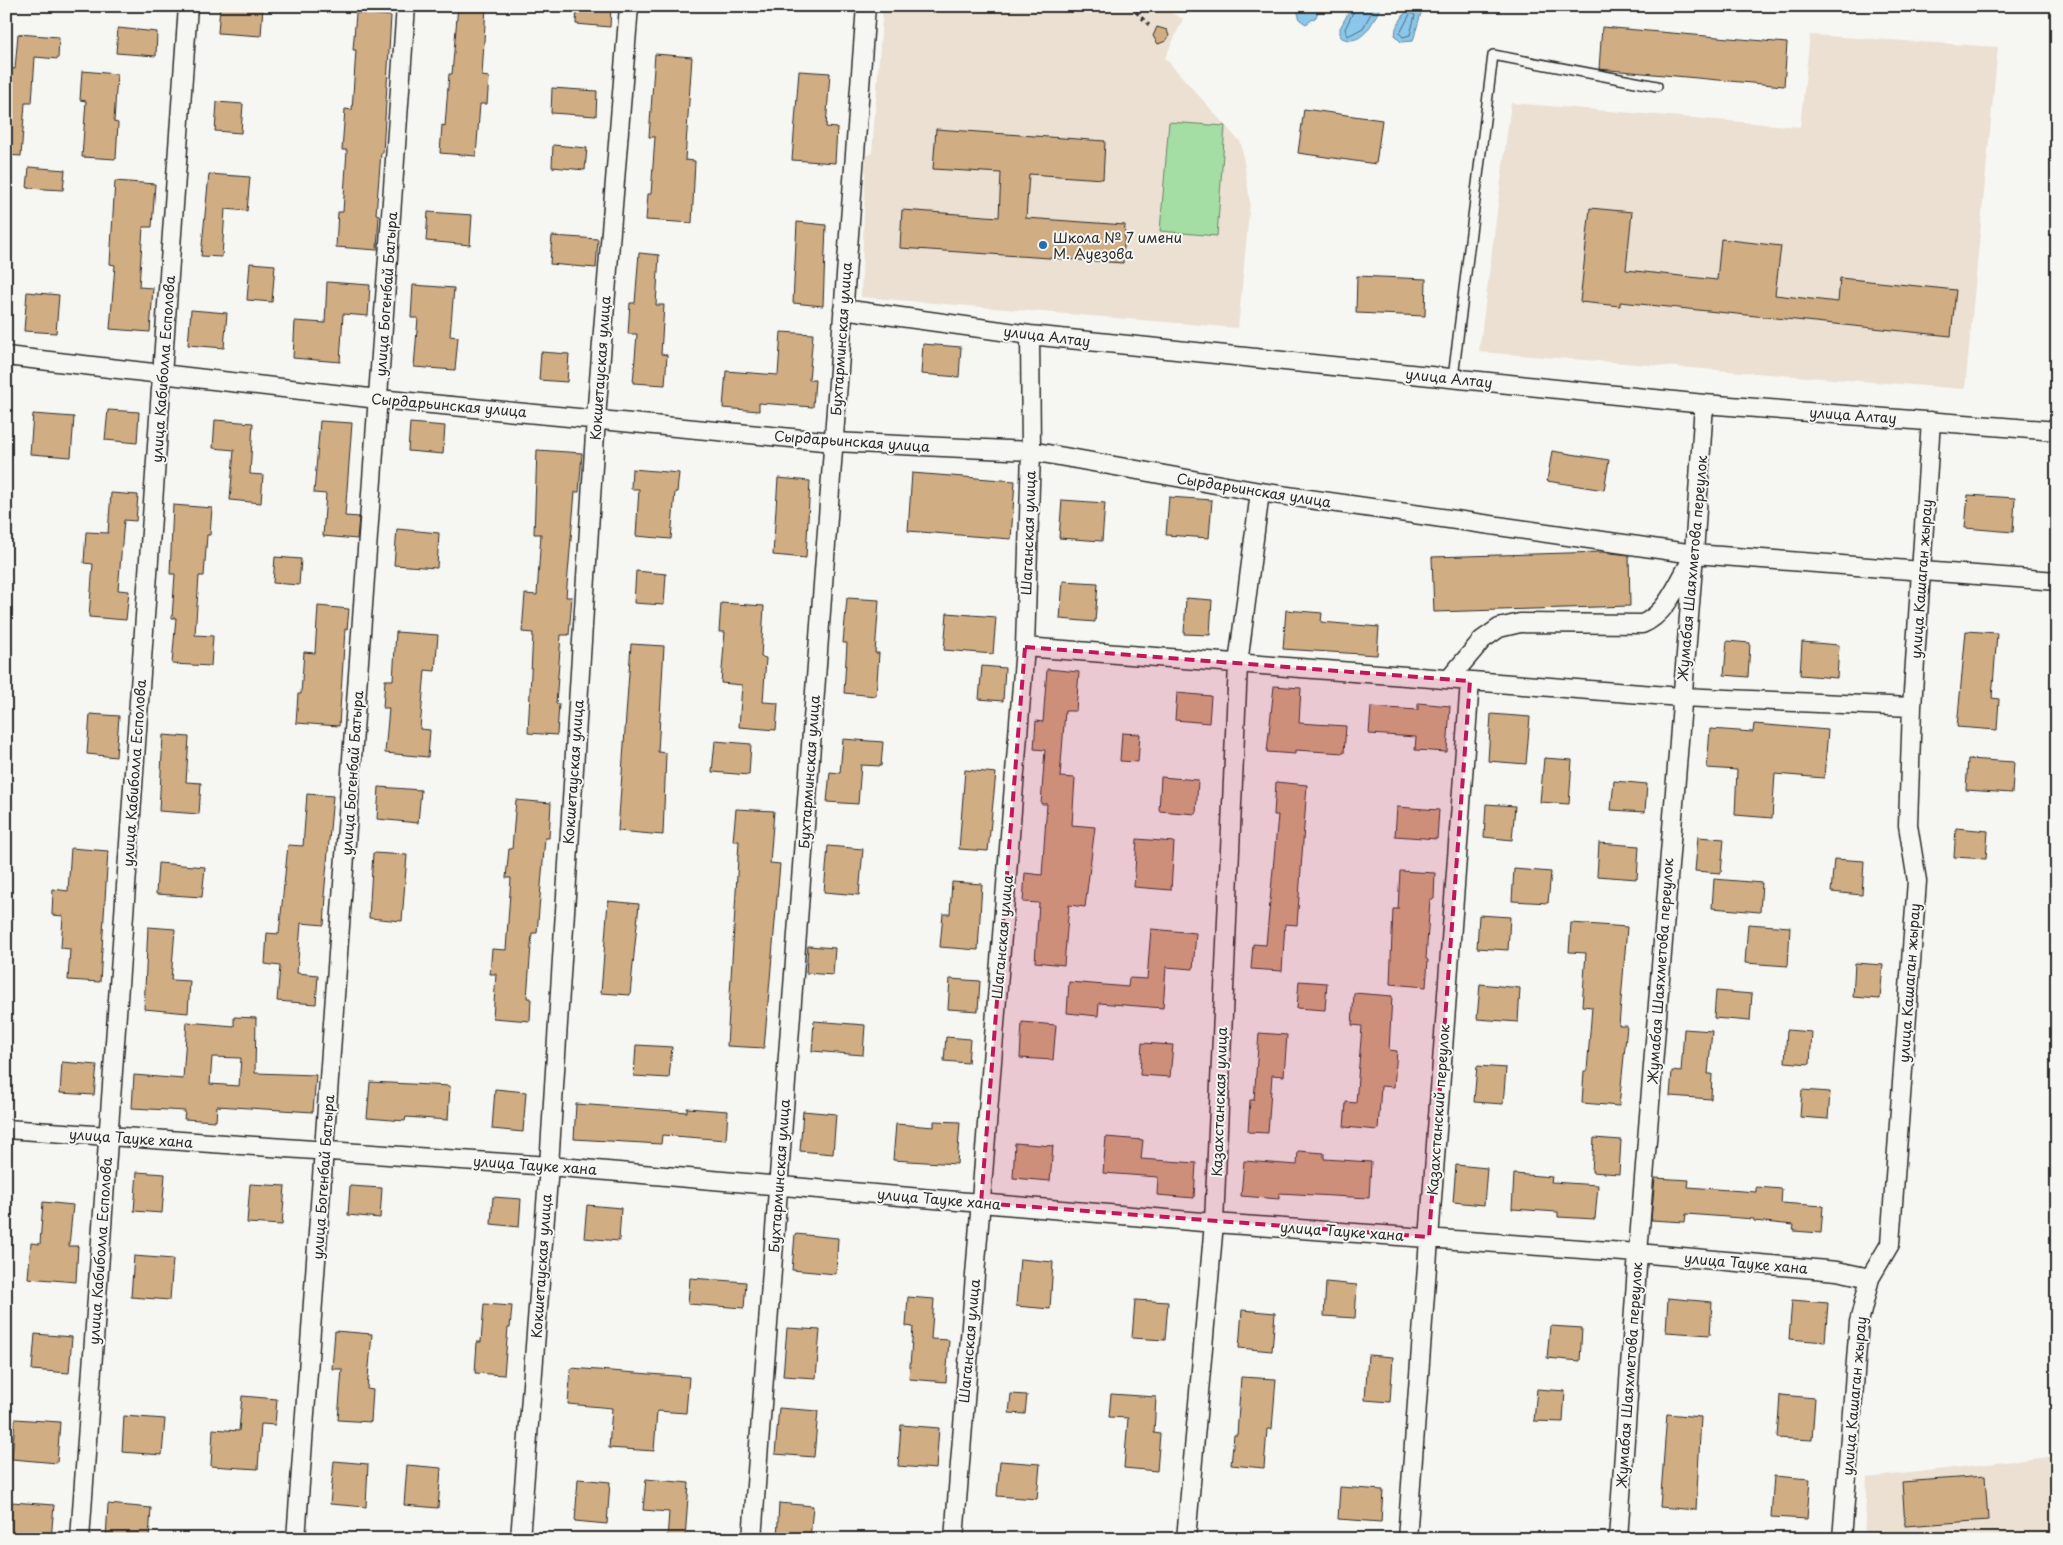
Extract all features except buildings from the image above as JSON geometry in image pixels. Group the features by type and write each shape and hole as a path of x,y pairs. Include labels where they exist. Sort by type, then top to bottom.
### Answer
{"street":[{"name":"улица Кабиболла Есполова","path":"80,1539 188,6"},
{"name":"улица Богенбай Батыра","path":"296,1539 406,6"},
{"name":"Кокшетауская улица","path":"520,1539 549,1166 596,418 629,6"},
{"name":"Бухтарминская улица","path":"752,1539 866,6"},
{"name":"улица Алтау","path":"844,309 1030,335 1704,404 2057,431"},
{"name":"Шаганская улица","path":"954,1539 1025,647 1031,451 1030,335"},
{"name":"Сырдарьинская улица","path":"6,356 163,372 378,399 596,418 834,442 1031,451 1260,492 1694,554"},
{"name":"Жумабая Шаяхметова переулок","path":"1618,1539 1638,1253 1694,554 1704,404"},
{"name":"улица Кашаган жырау","path":"1842,1539 1859,1322 1870,1278 1890,1244 1917,881 1908,825 1912,708 1931,421"},
{"name":"Казахстанская улица","path":"1186,1539 1214,1223 1238,664 1260,492"},
{"path":"1448,679 1482,640 1499,628 1520,623 1642,624 1653,620 1663,609 1694,554 2057,581"},
{"path":"1025,647 1682,697 1912,708"},
{"name":"Казахстанский переулок","path":"1407,1539 1470,681"},
{"name":"улица Тауке хана","path":"6,1129 549,1166 779,1184 1214,1223 1638,1253 1837,1271 1870,1278"}],"lane":[{"path":"1453,378 1493,55 1657,86"}],"path":[{"path":"1130,6 1149,25"}],"highlighted area":[{"path":"1025,647 1470,681 1429,1237 981,1203"}],"shaded area":[{"path":"883,6 1158,6 1183,19 1165,58 1241,143 1250,202 1238,328 861,297 866,157 872,153"},
{"path":"1810,35 1998,47 1965,389 1479,352 1511,103 1800,127"},
{"path":"2057,1456 2057,1539 1864,1539 1867,1478"}],"green space":[{"path":"1169,122 1225,126 1217,236 1160,231"}],"water":[{"path":"1296,6 1320,6 1316,17 1306,24 1300,20"},
{"path":"1352,6 1381,6 1366,32 1361,37 1348,40 1340,37 1340,28"},
{"path":"1409,6 1423,6 1413,41 1401,42 1395,36 1396,28"}],"place":[{"name":"Школа № 7 имени М. Ауезова","path":"1043,245"}]}
